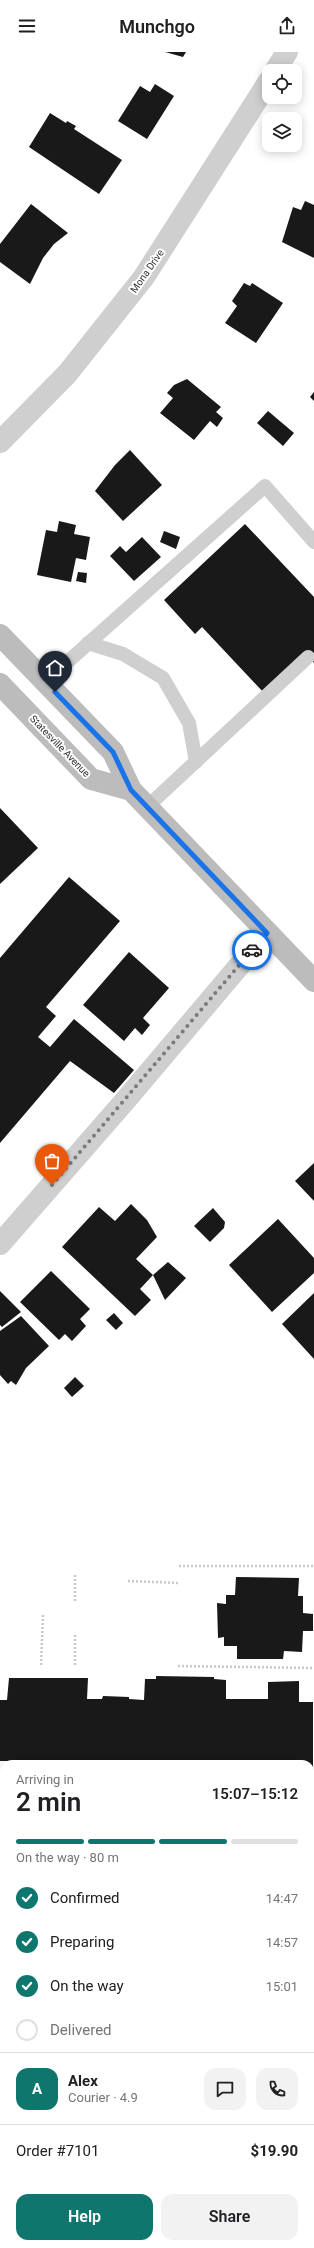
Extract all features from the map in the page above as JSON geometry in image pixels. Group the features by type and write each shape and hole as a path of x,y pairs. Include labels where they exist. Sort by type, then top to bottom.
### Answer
{"main road":[{"path":"0,635 113,752 131,790 314,981"},
{"name":"Statesville Avenue","path":"0,684 91,779 131,790"}],"street":[{"path":"279,64 287,52"},
{"name":"Mona Drive","path":"0,442 67,374 144,276 262,92"},
{"path":"0,1244 124,1102 267,933"}],"lane":[{"path":"45,682 265,486 314,542"},
{"path":"88,643 123,654 163,678 189,723 196,762"},
{"path":"147,807 308,657"}],"path":[{"path":"179,1566 314,1566"},
{"path":"75,1575 76,1601"},
{"path":"128,1581 179,1583"},
{"path":"41,1665 43,1615"},
{"path":"75,1634 75,1665"},
{"path":"178,1666 314,1668"}],"building":[{"path":"165,52 186,52 183,57"},
{"path":"155,84 174,96 147,139 118,121 140,86 150,92"},
{"path":"50,113 66,123 67,121 76,126 74,129 122,160 99,194 29,147"},
{"path":"305,201 314,205 314,258 282,242 293,207 301,210"},
{"path":"31,204 68,233 54,244 43,258 30,284 0,262 0,244"},
{"path":"244,283 250,286 252,283 283,303 256,343 225,323 237,306 232,301"},
{"path":"187,379 221,407 216,412 223,418 217,427 210,421 194,440 160,413 173,398 167,393 174,385"},
{"path":"314,392 314,401 310,397"},
{"path":"268,411 294,433 283,446 257,423"},
{"path":"130,450 162,485 123,521 95,491 115,465"},
{"path":"59,521 76,525 74,534 90,537 86,560 76,558 71,582 37,575 46,530 57,532"},
{"path":"245,524 314,597 314,663 306,654 264,693 202,627 195,634 164,600"},
{"path":"164,531 180,537 176,549 160,542"},
{"path":"142,537 161,557 134,581 110,556 120,546 126,552"},
{"path":"78,572 87,573 86,583 76,581"},
{"path":"0,808 38,848 0,884"},
{"path":"69,877 120,921 46,1007 56,1016 38,1037 50,1047 74,1019 134,1070 114,1093 70,1061 0,1143 0,958"},
{"path":"129,952 169,988 143,1018 150,1025 142,1035 135,1028 124,1041 83,1005"},
{"path":"314,1163 314,1201 295,1181"},
{"path":"131,1204 147,1220 157,1237 136,1259 153,1275 140,1289 151,1300 135,1316 62,1247 99,1207 115,1221"},
{"path":"213,1208 225,1222 224,1228 210,1242 194,1226"},
{"path":"278,1219 314,1258 314,1273 272,1312 229,1265"},
{"path":"168,1262 186,1278 165,1300 153,1275"},
{"path":"51,1271 90,1309 80,1319 86,1326 72,1341 65,1334 59,1340 20,1302"},
{"path":"0,1291 21,1312 2,1327 0,1325"},
{"path":"314,1293 314,1359 282,1324"},
{"path":"114,1313 123,1323 116,1330 106,1320"},
{"path":"21,1316 49,1346 26,1368 16,1385 11,1381 8,1384 0,1375 0,1331"},
{"path":"75,1377 84,1386 72,1397 64,1388"},
{"path":"236,1577 299,1578 298,1596 303,1596 303,1613 313,1614 313,1631 303,1631 302,1652 284,1651 283,1659 237,1659 237,1646 224,1646 224,1637 218,1638 217,1603 226,1604 226,1595 235,1595"},
{"path":"156,1676 214,1677 214,1679 226,1680 226,1699 268,1699 268,1682 299,1681 299,1702 313,1702 313,1760 0,1760 0,1700 7,1700 9,1678 88,1678 87,1699 102,1699 103,1696 129,1697 129,1699 144,1700 145,1679 156,1679"}],"way so far":[{"path":"52,1185 252,950"}],"route":[{"path":"55,692 113,752 131,790 267,933 252,950"}]}
